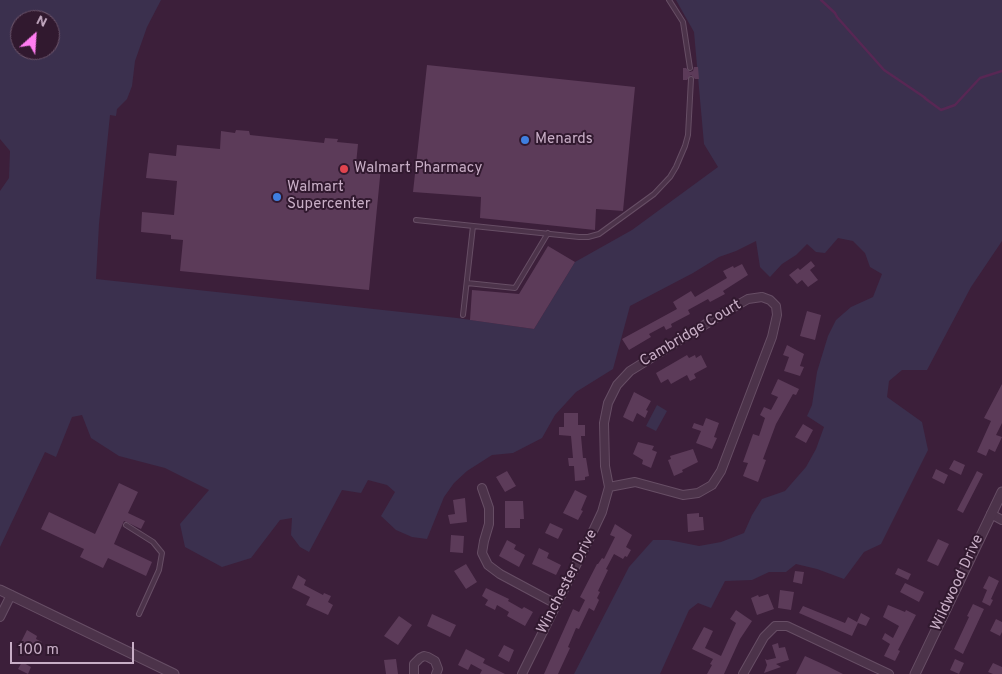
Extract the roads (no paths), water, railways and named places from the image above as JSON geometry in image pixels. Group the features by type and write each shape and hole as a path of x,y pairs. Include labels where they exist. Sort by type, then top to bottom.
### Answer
{"street":[{"name":"Cambridge Court","path":"762,297 770,300 776,306 777,315 772,337 721,471 712,485 698,493 683,495 635,482 609,487 605,466 604,423 608,403 617,385 630,371 748,299 762,297"},
{"name":"Winchester Drive","path":"522,674 602,512 609,487"},
{"path":"482,488 489,508 482,553 488,565 500,574 556,604"},
{"name":"Wildwood Drive","path":"915,674 1002,492"},
{"path":"991,514 1002,520"},
{"path":"0,590 174,674"},
{"path":"0,617 11,595"},
{"path":"743,674 764,637 775,626 787,626 889,674"},
{"path":"414,674 416,660 424,656 435,661 437,674"}],"lane":[{"path":"669,0 683,22 690,68"},
{"path":"416,220 584,237 599,234 662,186 676,167 685,146 689,123 691,80"},
{"path":"463,315 474,226"},
{"path":"467,283 515,288 548,234"},
{"path":"126,525 153,542 162,553 159,570 139,614"}],"waterway":[{"path":"821,0 835,13 884,70 941,110 955,105 980,78 1002,71"}],"place":[{"name":"Menards","path":"525,140"},
{"name":"Walmart Pharmacy","path":"344,169"},
{"name":"Walmart Supercenter","path":"277,197"}]}
